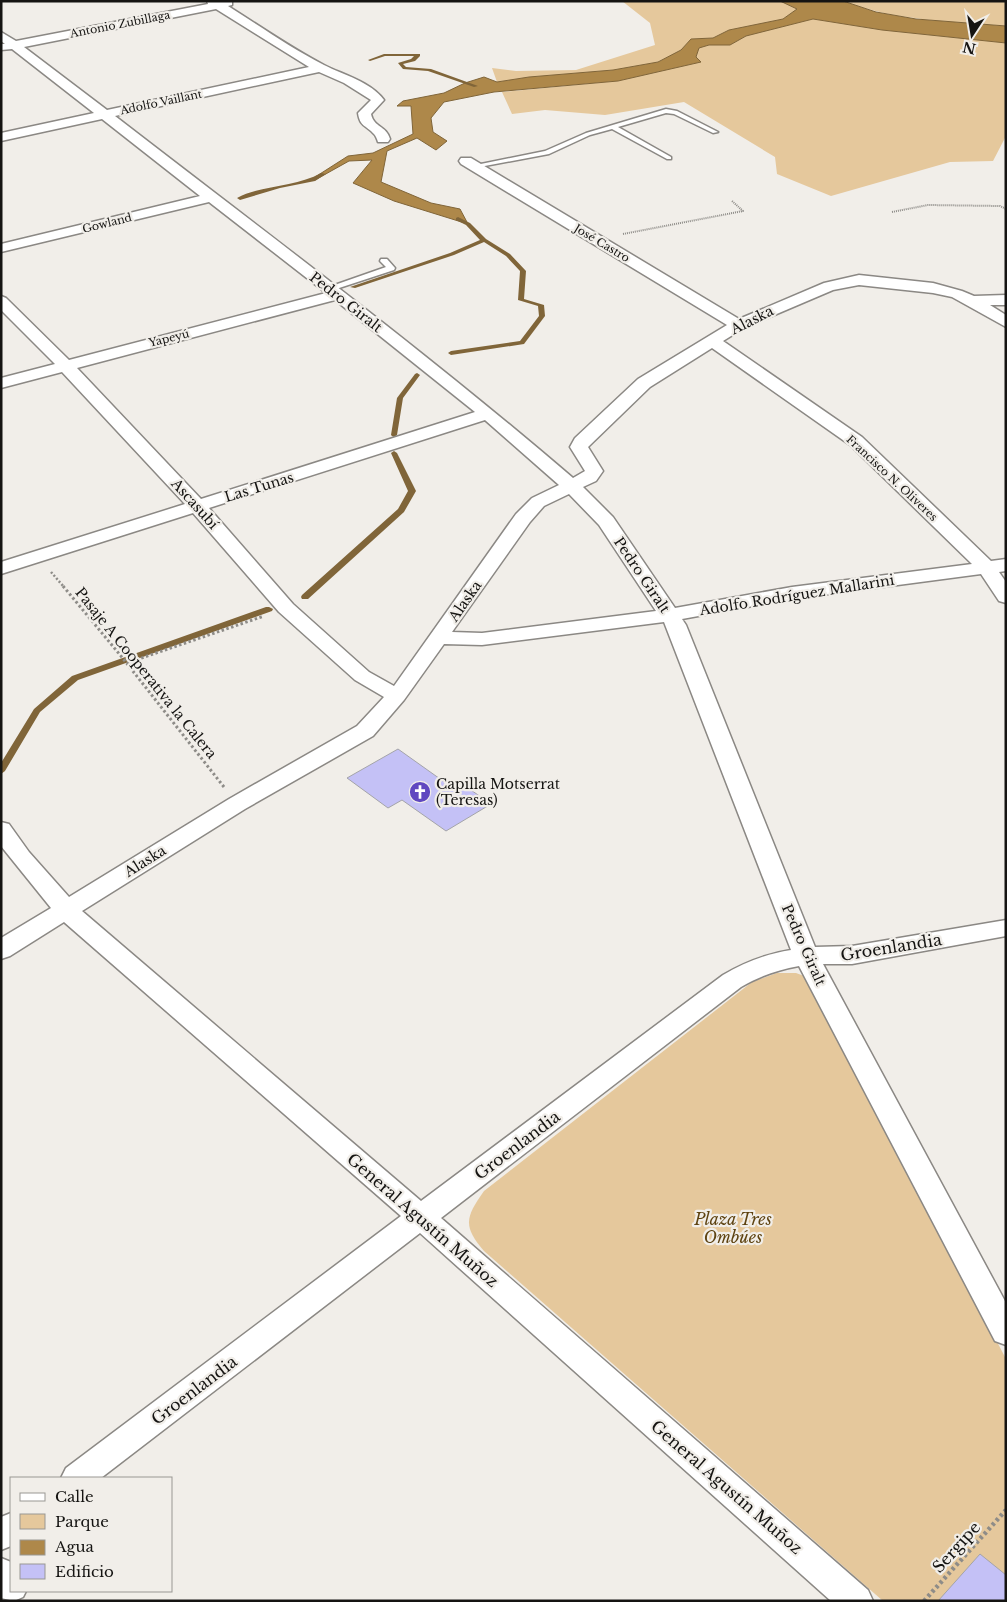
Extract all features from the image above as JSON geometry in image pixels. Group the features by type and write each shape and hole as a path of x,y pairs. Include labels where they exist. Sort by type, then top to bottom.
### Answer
{"street":[{"name":"Antonio Zubillaga","path":"6,42 215,3 239,1"},
{"path":"215,3 320,68 348,80 376,97 378,100 364,113 369,126 381,132 383,140"},
{"name":"Pedro Giralt","path":"6,42 105,114 334,291 488,414 571,486 606,521 676,625 806,956 1006,1332"},
{"name":"Adolfo Vaillant","path":"1,136 320,68"},
{"name":"José Castro","path":"470,164 738,325"},
{"name":"Gowland","path":"1,248 212,197"},
{"name":"Alaska","path":"1,950 237,804 365,731 397,696 440,638 523,518 538,502 590,477 594,472 593,467 582,454 579,447 588,435 644,383 714,342 738,325 828,286 859,280 898,283 933,288 957,294 972,301"},
{"name":"Yapeyú","path":"1,382 334,291"},
{"path":"972,301 1006,300"},
{"name":"Ascasubí","path":"1,301 65,365 197,506 286,608 362,676 397,696"},
{"path":"972,301 1006,322"},
{"name":"Francisco N. Oliveres","path":"714,342 856,441 996,566 1006,597"},
{"name":"Las Tunas","path":"1,568 488,414"},
{"name":"Adolfo Rodríguez Mallarini","path":"440,638 482,639 670,615 792,593 996,566"},
{"name":"General Agustín Muñoz","path":"1,829 20,857 66,910 422,1218 856,1601"},
{"name":"Groenlandia","path":"78,1477 732,981 752,969 776,961 806,956 852,955 1006,928"},
{"path":"1,1574 10,1585"}],"lane":[{"path":"470,164 547,153 588,134 666,111 675,112 715,132"},
{"path":"613,127 669,158"},
{"path":"334,291 391,268 384,261"}],"path":[{"path":"596,239 743,211 732,201"},
{"path":"892,212 928,206 1000,206 1006,209"},
{"name":"Pasaje A Cooperativa la Calera","path":"38,556 127,663 237,804"},
{"path":"127,663 286,608"},
{"name":"Sergipe","path":"924,1601 1006,1510"}],"green space":[{"path":"622,1 780,1 797,9 783,19 729,30 713,38 691,39 681,50 658,62 613,70 529,77 497,82 492,68 516,71 576,70 655,45 650,23"},
{"path":"843,1 1006,1 1006,26 944,21 883,13"},
{"path":"813,19 882,30 1006,43 1006,136 993,161 950,162 831,196 777,174 775,157 684,102 605,115 545,110 512,114 502,92 618,81 700,62 696,57 698,48 709,45 730,45 746,36"},
{"name":"Plaza Tres Ombúes","path":"777,973 796,973 807,977 1006,1359 1006,1601 883,1601 484,1251 472,1235 469,1222 470,1215 484,1191 752,982"}],"water":[{"path":"780,1 843,1 876,12 916,19 1006,26 1006,43 882,30 813,19 746,36 730,45 709,45 699,48 696,57 701,62 618,81 494,92 444,102 431,118 433,132 447,141 436,150 417,138 387,151 381,182 431,203 460,209 468,224 394,201 353,183 372,160 349,161 315,180 312,179 348,156 373,153 413,134 411,106 397,106 403,101 444,93 484,77 497,82 529,77 613,70 658,62 681,50 691,39 713,38 729,30 783,19 797,9"}],"building":[{"name":"Capilla Motserrat (Teresas)","path":"398,749 450,786 458,781 491,804 446,831 402,800 388,808 347,778"},
{"path":"980,1554 1006,1575 1006,1601 938,1601"}],"waterway":[{"path":"370,60 384,55 418,55 413,60 400,63 405,68 429,70 476,86"},
{"path":"240,198 313,180 323,174"},
{"path":"458,219 468,224 484,240"},
{"path":"353,287 452,254 484,240"},
{"path":"451,353 522,343 542,316 541,305 521,300 523,271 508,255 484,240"},
{"path":"394,435 400,398 417,375"},
{"path":"305,597 401,510 412,491 394,453"},
{"path":"1,771 37,711 75,678 269,609"}],"place":[{"name":"Capilla Motserrat (Teresas)","path":"420,792"}]}
